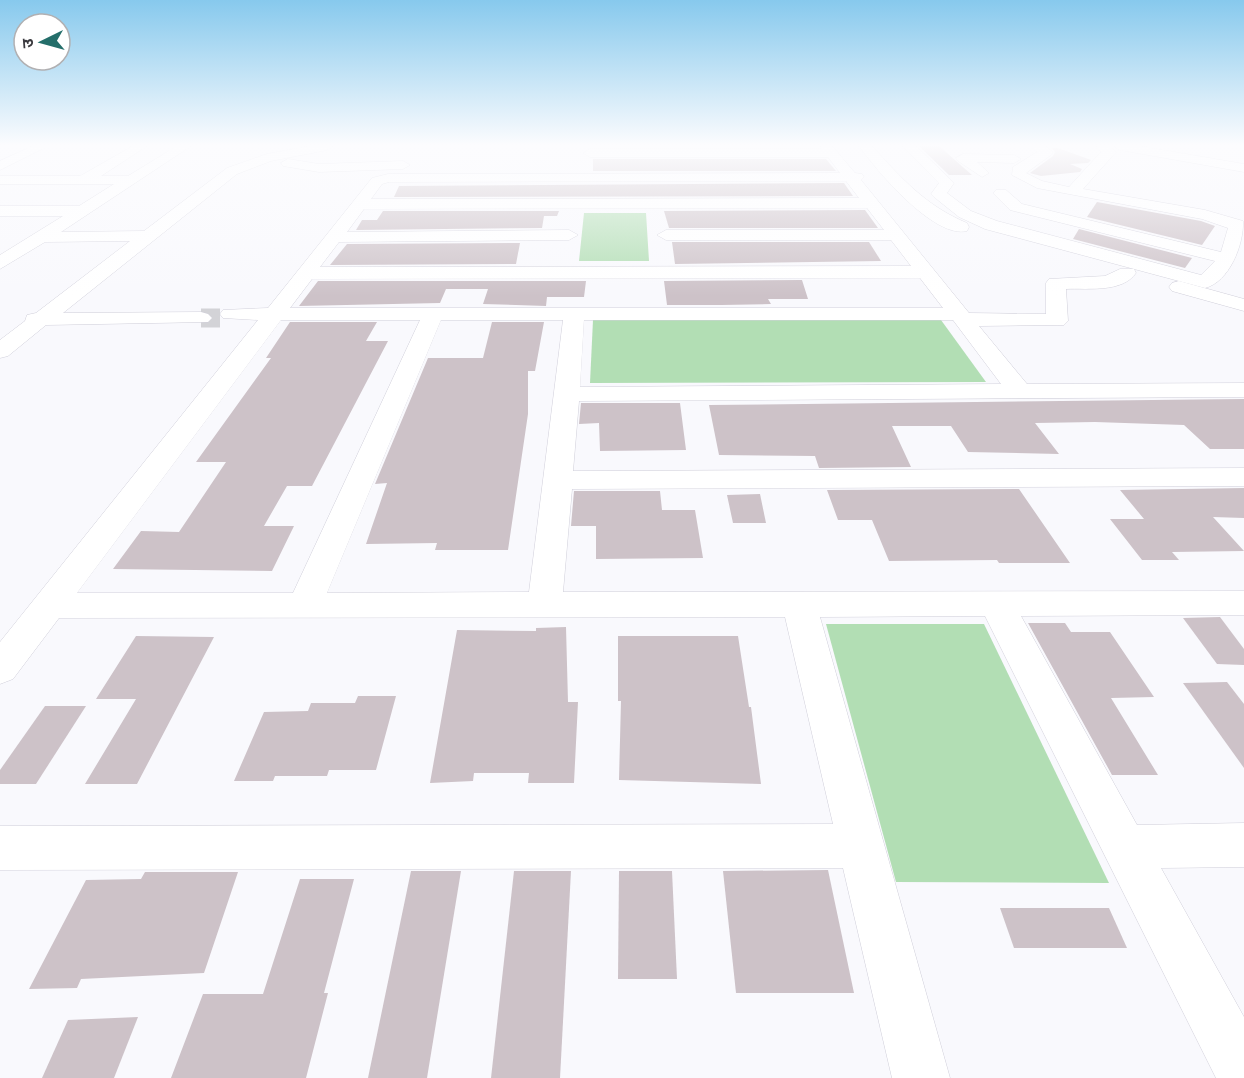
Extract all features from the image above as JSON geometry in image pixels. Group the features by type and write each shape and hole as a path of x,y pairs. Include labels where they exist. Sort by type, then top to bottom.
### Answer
{"street":[{"path":"0,263 105,196"},
{"path":"0,351 37,317 191,196"},
{"path":"0,669 367,196"},
{"path":"869,196 1021,393"},
{"path":"914,196 920,207 937,218 1127,273 1227,289 1244,305"},
{"path":"942,196 975,220 1205,282 1230,252 1237,225 1223,219 1095,196"},
{"path":"1005,196 1016,207"},
{"path":"1093,196 1073,214 1230,252"},
{"path":"360,204 873,204"},
{"path":"564,272 575,204"},
{"path":"662,204 670,272"},
{"path":"975,220 1016,207 1230,252"},
{"path":"0,211 82,210"},
{"path":"334,237 569,235"},
{"path":"666,235 897,235"},
{"path":"10,237 141,236"},
{"path":"307,273 926,272"},
{"path":"0,338 37,317 574,312 960,317 1057,321 1056,283 1109,282 1127,273"},
{"path":"545,605 568,394 574,312"},
{"path":"304,605 434,313"},
{"path":"568,394 1244,390"},
{"path":"557,480 1244,477"},
{"path":"996,603 1244,1073"},
{"path":"49,606 1244,603"},
{"path":"800,604 921,1078"},
{"path":"1125,847 1244,845"},
{"path":"0,848 861,846"}],"green space":[{"path":"584,213 646,213 649,261 579,261"},
{"path":"593,320 941,320 986,382 590,383"},
{"path":"826,624 984,624 1109,883 896,882"}],"building":[{"path":"394,196 712,196 394,197"},
{"path":"1097,202 1201,221 1215,226 1202,245 1087,217"},
{"path":"865,210 878,228 669,228 664,211"},
{"path":"383,211 559,211 557,216 544,216 542,228 356,230 362,220 377,220"},
{"path":"1079,229 1192,258 1185,268 1073,239"},
{"path":"672,242 869,242 881,261 675,264"},
{"path":"520,243 516,264 330,265 347,244"},
{"path":"802,280 808,299 768,299 771,304 721,305 667,305 664,281"},
{"path":"318,281 586,281 584,297 547,297 546,306 483,304 488,289 446,289 440,303 299,306"},
{"path":"290,322 377,322 366,341 388,341 312,486 287,486 264,526 294,526 272,571 113,569 141,531 179,532 226,462 196,462 271,358 266,358"},
{"path":"492,322 544,322 535,371 528,371 528,414 508,550 435,550 437,543 366,544 387,483 375,484 428,358 483,358"},
{"path":"1244,399 1244,449 1210,449 1184,425 1095,422 1035,423 1059,454 968,452 951,426 892,426 911,467 819,468 815,456 719,455 709,405"},
{"path":"581,403 680,403 686,450 600,451 599,423 579,424"},
{"path":"1244,488 1244,518 1213,517 1244,551 1172,552 1179,560 1142,560 1110,519 1144,519 1120,490"},
{"path":"1019,489 1070,563 999,563 997,560 889,561 872,520 838,520 827,490"},
{"path":"574,491 660,491 662,510 695,510 703,558 596,559 596,526 571,526"},
{"path":"760,494 766,523 733,523 727,495"},
{"path":"1220,617 1244,649 1244,665 1217,664 1183,618"},
{"path":"1028,623 1065,623 1071,632 1110,632 1154,697 1111,698 1158,775 1112,775"},
{"path":"566,627 568,702 578,702 574,783 528,783 529,773 474,773 473,781 430,783 457,630 536,631 536,628"},
{"path":"136,636 214,637 137,784 85,784 136,699 96,699"},
{"path":"618,636 738,636 749,707 751,707 761,784 619,780 621,701 618,701"},
{"path":"1227,682 1244,704 1244,768 1183,683"},
{"path":"358,696 396,696 376,770 329,770 327,776 275,776 273,781 234,781 264,712 308,711 311,703 355,703"},
{"path":"45,706 86,706 36,784 0,784 0,770"},
{"path":"828,870 854,993 736,993 723,871"},
{"path":"411,871 461,871 427,1078 368,1078"},
{"path":"514,871 571,871 560,1078 491,1078"},
{"path":"619,871 672,871 677,979 618,979"},
{"path":"145,872 238,872 204,973 81,979 77,988 29,989 86,880 141,879"},
{"path":"300,879 354,879 324,993 328,993 306,1078 171,1078 203,994 263,994"},
{"path":"1000,908 1109,908 1127,948 1014,948"},
{"path":"138,1017 114,1078 42,1078 68,1020"}],"tunnel":[{"path":"201,318 226,318"}]}
